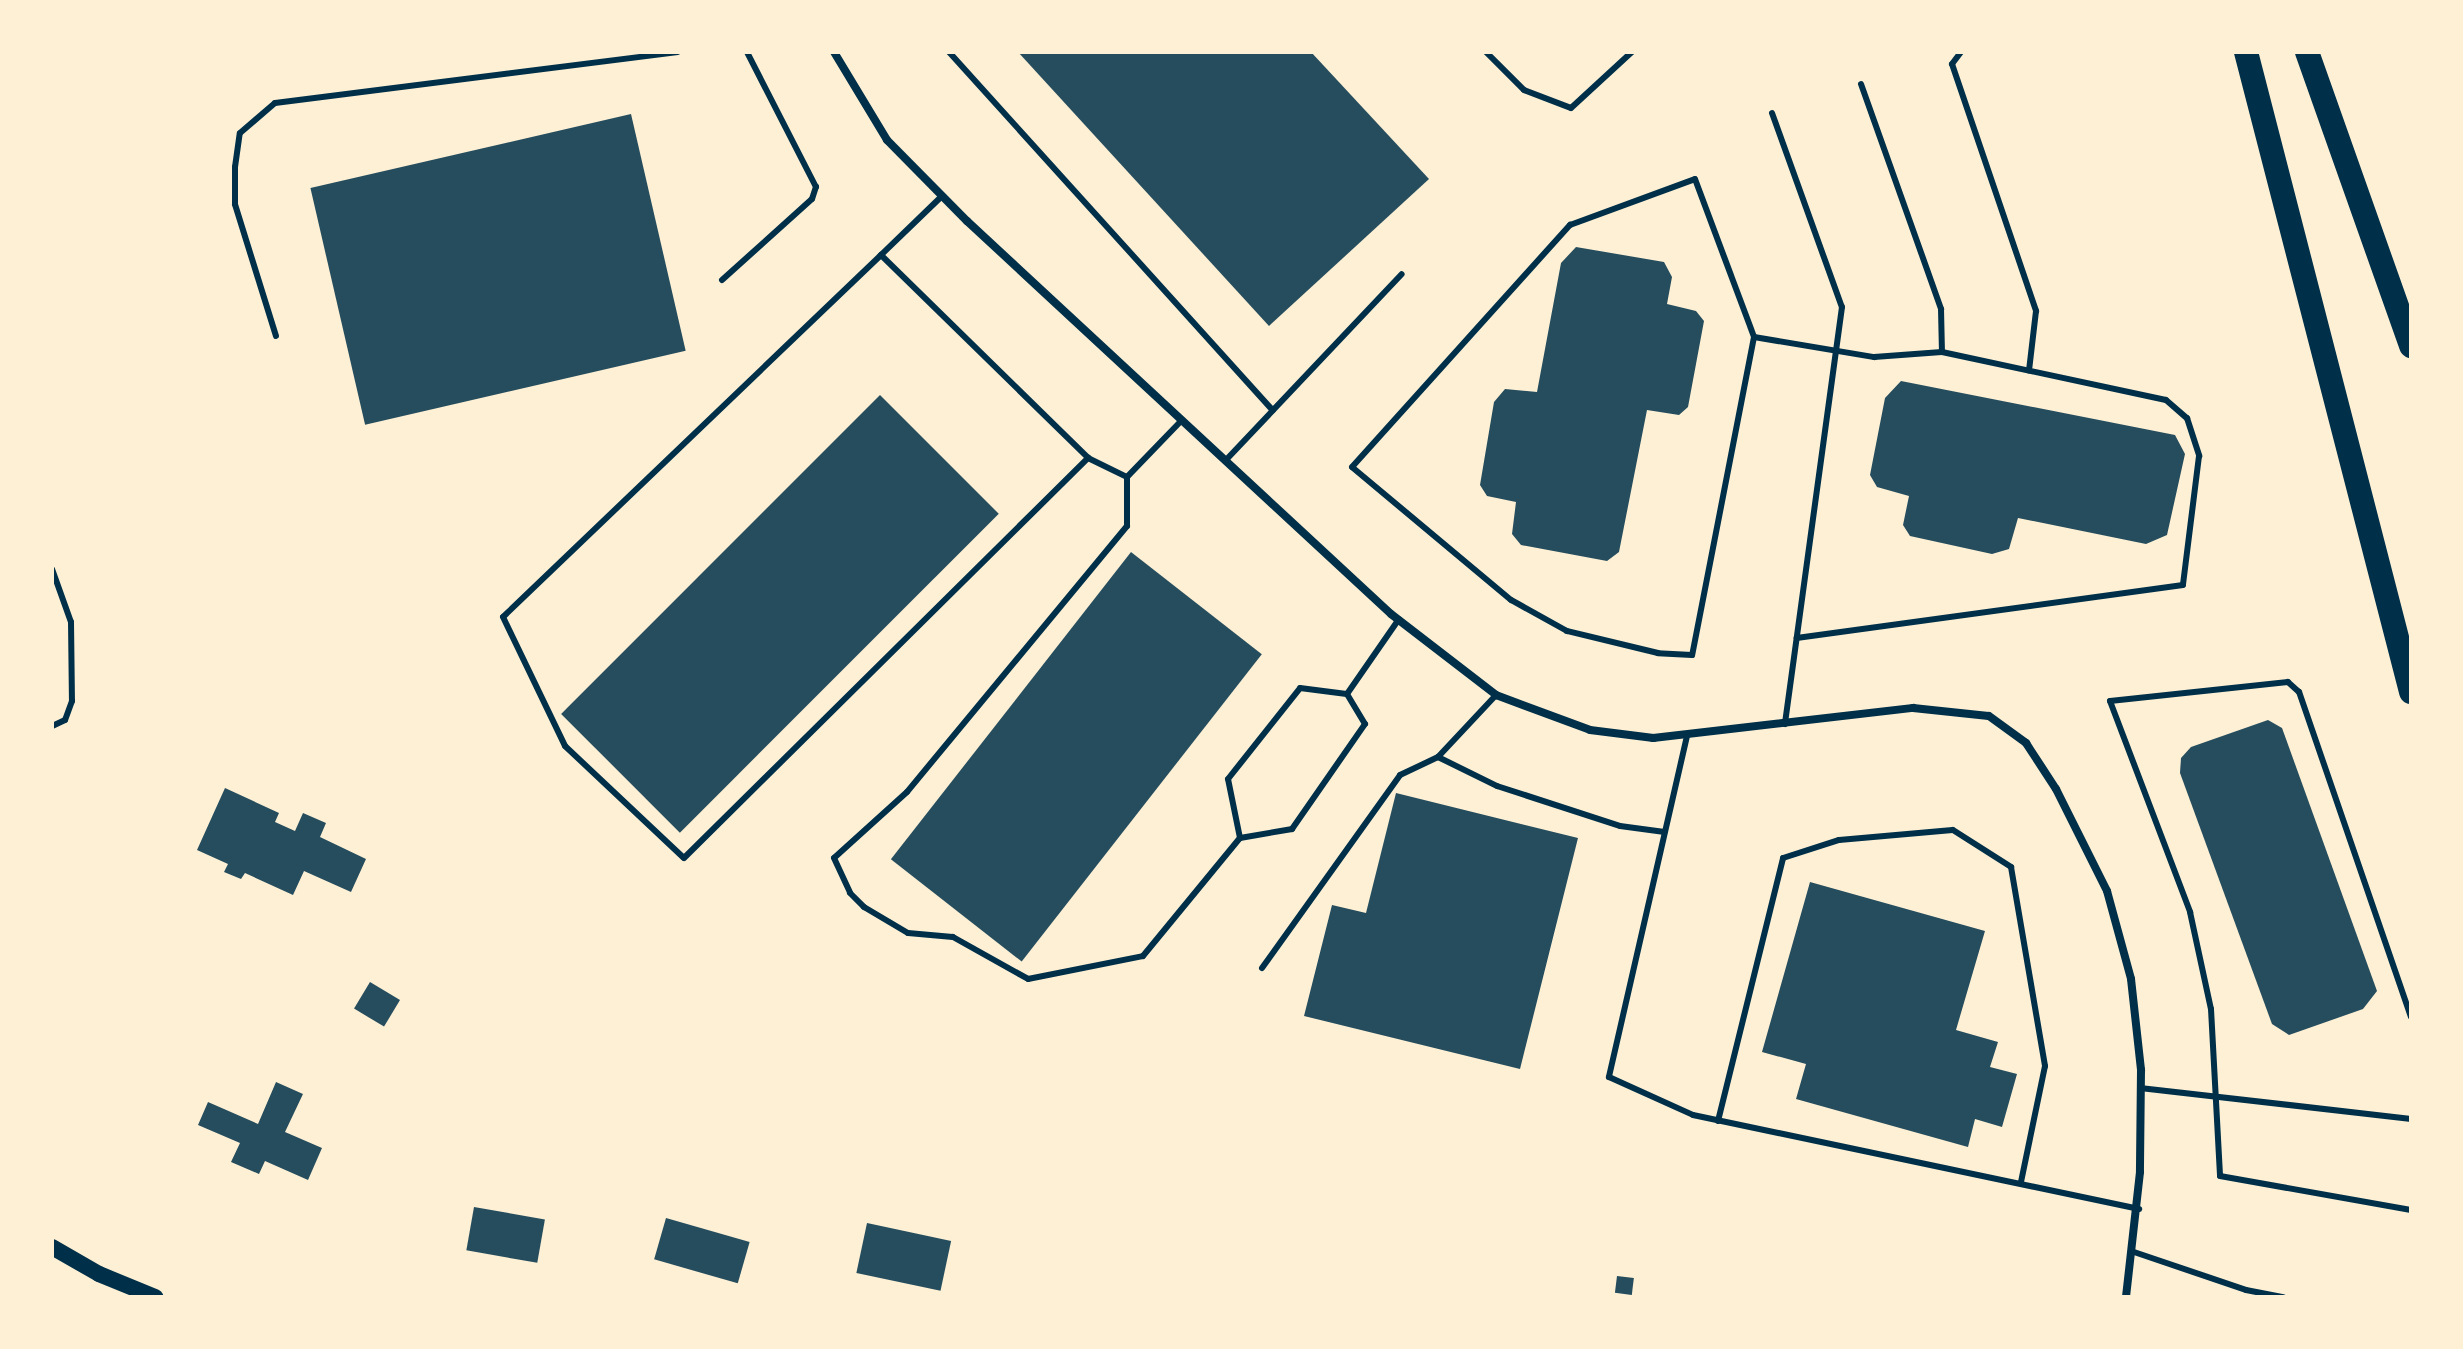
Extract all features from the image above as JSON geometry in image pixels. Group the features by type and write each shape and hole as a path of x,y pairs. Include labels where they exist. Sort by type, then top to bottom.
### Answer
{"highway":[{"path":"2246,52 2411,692"},
{"path":"2307,52 2411,346"}],"main road":[{"path":"52,1247 99,1274 155,1297"}],"street":[{"path":"834,52 887,140 942,196 1399,619 1496,695 1590,730 1653,738 1913,708 1989,716 2026,743 2056,789 2107,891 2131,979 2140,1088 2139,1209 2126,1297"}],"lane":[{"path":"276,336 235,204 235,167 240,133 275,103 678,52"},
{"path":"722,280 812,199 816,187 747,52"},
{"path":"949,52 1273,410"},
{"path":"1486,52 1524,90 1571,108 1632,52"},
{"path":"1961,52 1952,64 2036,311 2029,371"},
{"path":"1861,84 1941,309 1942,352"},
{"path":"1772,113 1842,307 1833,353 1785,724"},
{"path":"1695,179 1754,337 1692,655 1658,653 1567,631 1511,600 1352,467 1570,225 1695,179"},
{"path":"942,196 503,617 565,746 684,858 1088,458"},
{"path":"881,255 1088,458 1127,477"},
{"path":"1225,461 1402,274"},
{"path":"1754,337 1833,353 1874,357 1942,352 2166,400 2187,418 2199,456 2183,585 1797,638"},
{"path":"1182,420 1127,477 1127,526 907,792 834,858 850,893 896,928 953,937 1028,979 1143,956 1240,838 1292,829 1365,724 1347,694"},
{"path":"52,569 71,622 72,701 65,720 52,726"},
{"path":"1347,694 1399,619"},
{"path":"2411,1017 2299,692 2288,682 2110,701 2190,912 2211,1009 2220,1176 2411,1210"},
{"path":"1240,838 1228,779 1300,688 1347,694"},
{"path":"1262,968 1400,775 1438,757 1496,695"},
{"path":"1687,736 1609,1077 1718,1121 2139,1209"},
{"path":"1438,757 1497,786 1620,826 1665,832"},
{"path":"1718,1121 1783,858 1839,840 1953,830 2011,867 2045,1066 2021,1182"},
{"path":"2140,1088 2411,1119"},
{"path":"2134,1252 2231,1286 2283,1297"},
{"path":"2229,1297 2231,1286"}],"building":[{"path":"1018,52 1311,52 1429,179 1269,326"},
{"path":"631,114 686,351 365,425 310,188"},
{"path":"1576,247 1664,262 1672,277 1667,304 1696,311 1704,321 1688,407 1679,415 1647,410 1619,552 1607,561 1521,545 1512,534 1516,502 1487,496 1480,485 1494,402 1505,389 1537,392 1561,263"},
{"path":"1901,381 2175,435 2185,454 2167,535 2146,544 2018,518 2009,549 1992,554 1910,536 1903,525 1909,496 1877,487 1870,475 1885,398"},
{"path":"880,395 999,514 680,833 561,714"},
{"path":"1131,552 1262,654 1022,962 891,859"},
{"path":"2268,720 2282,728 2377,991 2363,1009 2289,1035 2272,1024 2180,773 2181,758 2191,747"},
{"path":"225,788 279,813 275,822 295,831 303,813 326,823 320,837 366,859 351,892 304,871 293,895 245,873 241,879 224,872 228,864 197,850"},
{"path":"1396,793 1578,838 1520,1069 1304,1016 1332,905 1366,913"},
{"path":"1810,882 1985,931 1956,1030 1998,1042 1990,1067 2017,1074 2002,1127 1975,1119 1968,1147 1796,1099 1806,1064 1762,1052"},
{"path":"370,982 400,1000 384,1027 354,1009"},
{"path":"276,1082 303,1094 285,1132 322,1148 308,1180 265,1161 259,1174 231,1162 240,1143 198,1125 208,1102 258,1124"},
{"path":"474,1207 545,1220 537,1263 466,1250"},
{"path":"666,1218 750,1242 738,1283 654,1259"},
{"path":"867,1223 951,1241 941,1291 856,1273"},
{"path":"1617,1276 1634,1278 1632,1295 1615,1293"}]}
